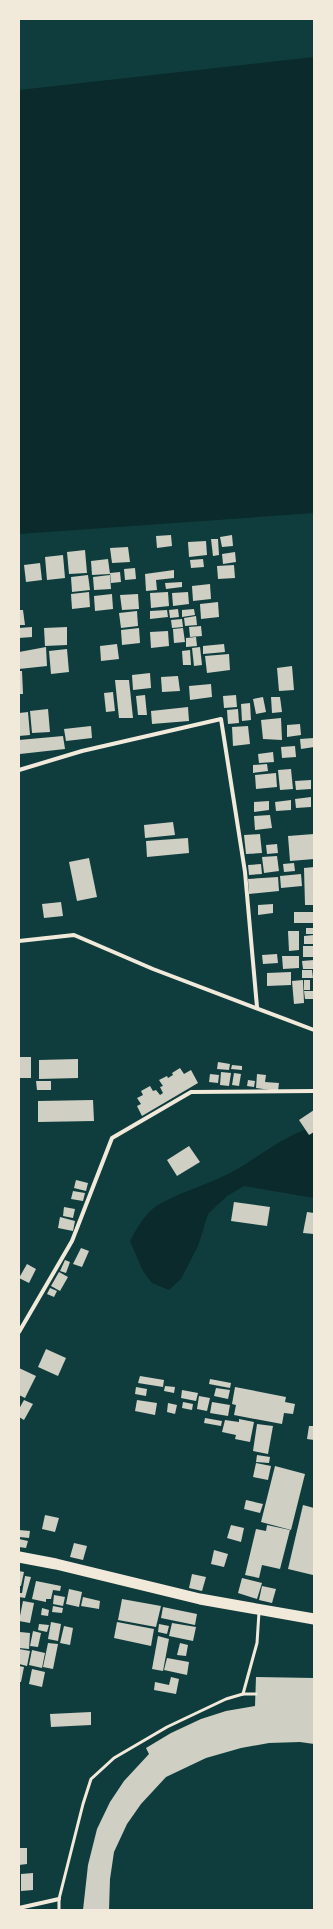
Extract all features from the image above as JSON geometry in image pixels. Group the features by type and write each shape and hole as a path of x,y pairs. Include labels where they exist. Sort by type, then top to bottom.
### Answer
{"highway":[{"path":"19,1557 56,1564 200,1599 314,1619"}],"street":[{"path":"19,770 82,751 221,719 245,872 257,1007"},
{"path":"19,941 74,935 153,969 257,1007 314,1030"},
{"path":"19,1332 72,1241 112,1138 191,1092 314,1090"},
{"path":"19,1908 59,1899"}],"lane":[{"path":"244,1694 257,1643 258,1608"},
{"path":"59,1910 59,1899 83,1804 91,1779 114,1758 167,1727 226,1699 244,1694 256,1694"}],"water":[{"path":"314,57 314,513 19,534 19,90"},
{"path":"304,1130 314,1132 314,1198 244,1186 227,1196 208,1214 198,1246 181,1279 169,1290 152,1283 143,1271 130,1241 145,1216 153,1208 166,1200 240,1168 276,1144"}],"building":[{"path":"171,535 172,546 157,548 156,536"},
{"path":"232,535 233,546 222,547 220,537"},
{"path":"211,539 218,539 219,555 213,556"},
{"path":"206,541 207,555 189,557 188,542"},
{"path":"128,547 130,562 112,563 110,548"},
{"path":"85,550 87,573 69,574 67,552"},
{"path":"235,552 236,562 223,564 222,554"},
{"path":"63,555 65,578 47,580 45,557"},
{"path":"108,559 110,574 92,575 91,561"},
{"path":"203,559 204,567 191,568 190,560"},
{"path":"40,563 42,580 26,582 24,565"},
{"path":"234,565 235,578 218,579 217,566"},
{"path":"135,568 136,579 125,580 124,569"},
{"path":"174,570 174,578 156,580 157,590 146,591 145,574"},
{"path":"120,572 121,582 111,583 110,573"},
{"path":"88,575 90,590 72,592 71,577"},
{"path":"110,575 111,589 94,590 93,577"},
{"path":"182,582 182,587 166,589 165,583"},
{"path":"210,584 211,599 193,601 192,586"},
{"path":"89,592 90,607 72,609 71,594"},
{"path":"168,592 169,606 151,608 150,593"},
{"path":"188,592 189,604 173,606 172,593"},
{"path":"112,594 113,609 95,611 94,596"},
{"path":"138,594 139,609 122,610 120,595"},
{"path":"218,602 219,617 201,619 200,604"},
{"path":"178,609 179,617 170,618 169,610"},
{"path":"194,609 195,615 182,617 182,610"},
{"path":"19,610 23,610 25,625 19,625"},
{"path":"167,610 168,617 150,619 150,611"},
{"path":"137,611 138,626 121,628 119,613"},
{"path":"196,616 197,625 185,626 184,618"},
{"path":"182,619 183,627 172,628 171,620"},
{"path":"201,626 202,636 190,637 189,627"},
{"path":"32,627 32,637 19,638 19,628"},
{"path":"67,627 67,645 45,646 44,628"},
{"path":"139,628 140,643 122,645 121,630"},
{"path":"183,628 185,642 174,643 173,629"},
{"path":"168,631 169,646 151,648 150,632"},
{"path":"196,637 197,646 186,647 186,638"},
{"path":"117,644 119,659 101,661 100,646"},
{"path":"224,644 225,652 203,654 203,646"},
{"path":"46,647 47,666 19,669 19,652"},
{"path":"200,647 202,665 194,666 192,648"},
{"path":"67,649 69,672 51,674 49,651"},
{"path":"190,650 191,665 183,665 182,651"},
{"path":"229,654 230,670 207,673 205,656"},
{"path":"292,666 294,690 279,691 277,668"},
{"path":"19,671 22,671 23,694 19,694"},
{"path":"150,673 151,688 133,690 132,675"},
{"path":"178,676 180,691 162,692 161,677"},
{"path":"115,680 129,680 133,718 119,718"},
{"path":"211,684 212,697 190,700 189,686"},
{"path":"113,692 115,711 106,712 104,693"},
{"path":"145,695 147,715 138,715 136,696"},
{"path":"236,695 237,707 224,708 223,696"},
{"path":"263,697 266,712 256,714 253,699"},
{"path":"271,697 280,697 282,712 272,713"},
{"path":"250,703 251,720 242,721 241,704"},
{"path":"188,707 189,721 152,724 151,711"},
{"path":"48,709 50,732 32,733 30,711"},
{"path":"238,709 239,723 228,724 227,710"},
{"path":"28,712 30,735 19,736 19,713"},
{"path":"281,718 282,740 263,739 261,720"},
{"path":"300,724 301,735 287,737 287,725"},
{"path":"91,726 92,738 66,741 64,729"},
{"path":"248,726 250,744 233,746 232,727"},
{"path":"63,736 65,749 20,754 19,740"},
{"path":"314,738 314,747 301,749 300,739"},
{"path":"295,746 296,757 282,758 281,747"},
{"path":"273,752 274,762 259,763 258,754"},
{"path":"267,764 268,771 253,773 253,765"},
{"path":"291,769 293,789 280,790 278,770"},
{"path":"276,773 277,787 256,789 255,775"},
{"path":"311,780 311,789 296,790 295,781"},
{"path":"311,797 311,807 296,808 295,799"},
{"path":"291,800 291,810 276,811 275,802"},
{"path":"269,801 269,810 254,812 254,802"},
{"path":"270,815 272,828 255,830 254,816"},
{"path":"173,822 175,835 145,838 144,825"},
{"path":"260,834 262,853 246,854 244,835"},
{"path":"314,834 314,859 290,861 288,836"},
{"path":"188,838 189,853 147,857 146,841"},
{"path":"277,844 278,853 267,854 266,845"},
{"path":"277,856 279,871 264,873 262,857"},
{"path":"89,858 97,897 77,901 69,862"},
{"path":"294,863 295,871 284,872 283,864"},
{"path":"261,864 262,874 249,875 248,865"},
{"path":"314,867 314,905 305,905 304,868"},
{"path":"301,874 302,886 281,888 280,876"},
{"path":"278,877 279,891 249,894 248,879"},
{"path":"61,902 63,916 44,918 42,904"},
{"path":"273,904 273,913 258,915 258,905"},
{"path":"294,912 314,912 314,923 294,923"},
{"path":"306,928 314,928 314,934 306,934"},
{"path":"288,931 299,931 299,950 289,951"},
{"path":"314,935 314,944 304,944 304,936"},
{"path":"303,946 314,946 314,957 303,957"},
{"path":"277,954 278,963 263,964 262,955"},
{"path":"282,956 299,956 299,968 283,969"},
{"path":"314,960 314,969 303,969 302,961"},
{"path":"302,970 312,970 313,978 302,978"},
{"path":"291,972 291,985 267,986 267,973"},
{"path":"303,980 304,1003 294,1004 292,981"},
{"path":"304,980 310,980 310,990 304,990"},
{"path":"304,991 314,991 314,999 305,999"},
{"path":"19,1057 31,1057 31,1078 19,1078"},
{"path":"78,1059 78,1078 39,1079 39,1060"},
{"path":"218,1062 230,1064 229,1070 217,1069"},
{"path":"232,1065 242,1066 242,1070 231,1069"},
{"path":"180,1068 184,1074 191,1070 198,1083 142,1116 137,1106 141,1104 137,1098 143,1095 141,1091 150,1086 153,1091 156,1090 160,1095 163,1093 160,1087 163,1086 159,1080 167,1076 168,1078 173,1075 172,1073"},
{"path":"221,1072 231,1073 229,1086 220,1085"},
{"path":"234,1073 241,1074 239,1086 232,1085"},
{"path":"210,1074 219,1075 218,1083 209,1082"},
{"path":"257,1074 266,1075 265,1082 279,1083 278,1091 256,1088"},
{"path":"248,1080 255,1081 254,1087 247,1086"},
{"path":"36,1081 51,1081 51,1090 37,1090"},
{"path":"93,1100 94,1121 38,1122 38,1101"},
{"path":"314,1110 314,1132 309,1135 299,1120"},
{"path":"189,1146 200,1162 177,1176 167,1160"},
{"path":"76,1180 88,1183 86,1191 74,1188"},
{"path":"73,1191 85,1193 83,1201 71,1199"},
{"path":"234,1202 270,1207 267,1226 231,1221"},
{"path":"64,1207 75,1209 73,1218 63,1216"},
{"path":"307,1212 314,1213 314,1234 303,1233"},
{"path":"60,1217 75,1221 73,1231 58,1228"},
{"path":"81,1248 89,1251 82,1267 73,1264"},
{"path":"65,1260 70,1262 66,1273 60,1271"},
{"path":"27,1264 36,1269 29,1283 19,1278"},
{"path":"59,1272 68,1277 60,1291 51,1286"},
{"path":"50,1288 57,1291 54,1297 47,1294"},
{"path":"46,1349 66,1358 58,1376 38,1367"},
{"path":"19,1368 36,1376 25,1398 19,1395"},
{"path":"140,1376 164,1380 163,1387 138,1383"},
{"path":"210,1379 231,1383 230,1388 209,1384"},
{"path":"165,1386 175,1387 174,1393 164,1391"},
{"path":"136,1387 147,1389 146,1396 135,1394"},
{"path":"235,1387 286,1397 285,1402 295,1404 293,1414 284,1413 282,1424 234,1415 236,1405 232,1404"},
{"path":"216,1388 230,1390 228,1399 214,1396"},
{"path":"182,1390 198,1393 196,1401 181,1398"},
{"path":"199,1396 210,1398 207,1411 197,1409"},
{"path":"24,1400 33,1404 24,1420 19,1417 19,1409"},
{"path":"137,1400 157,1403 155,1415 135,1411"},
{"path":"183,1402 193,1404 192,1410 182,1408"},
{"path":"212,1402 230,1405 228,1416 210,1413"},
{"path":"168,1403 177,1405 175,1414 167,1412"},
{"path":"205,1418 222,1421 221,1426 204,1423"},
{"path":"239,1419 254,1422 250,1442 235,1439 236,1435 222,1432 225,1420 239,1422"},
{"path":"257,1424 273,1426 268,1454 253,1451"},
{"path":"309,1426 314,1426 314,1440 307,1439"},
{"path":"257,1455 270,1457 269,1463 256,1462"},
{"path":"256,1463 271,1466 268,1480 253,1477"},
{"path":"275,1466 305,1474 291,1530 261,1522"},
{"path":"246,1500 263,1504 260,1513 244,1509"},
{"path":"303,1505 314,1508 313,1575 288,1569"},
{"path":"45,1515 59,1518 55,1532 42,1529"},
{"path":"231,1525 244,1528 241,1542 227,1538"},
{"path":"267,1525 290,1530 280,1569 262,1565 259,1578 245,1575 256,1529 266,1531"},
{"path":"19,1530 30,1531 29,1538 19,1537"},
{"path":"19,1539 28,1541 26,1548 19,1547"},
{"path":"74,1543 87,1546 83,1560 70,1557"},
{"path":"214,1550 228,1554 224,1567 211,1564"},
{"path":"19,1571 24,1572 21,1586 19,1586"},
{"path":"192,1574 206,1577 202,1591 189,1588"},
{"path":"25,1576 31,1577 25,1598 19,1597 19,1593 22,1593"},
{"path":"242,1578 262,1583 257,1599 238,1593"},
{"path":"36,1581 61,1586 60,1591 53,1590 51,1599 46,1599 46,1602 32,1599"},
{"path":"262,1586 276,1589 272,1603 259,1600"},
{"path":"69,1589 82,1592 79,1607 66,1604"},
{"path":"54,1595 65,1597 63,1606 53,1604"},
{"path":"83,1597 100,1601 99,1609 81,1606"},
{"path":"122,1599 161,1606 156,1627 118,1620"},
{"path":"23,1601 34,1603 30,1623 19,1621"},
{"path":"53,1606 63,1608 62,1613 52,1612"},
{"path":"163,1607 197,1614 195,1625 161,1618"},
{"path":"42,1608 49,1610 48,1616 41,1615"},
{"path":"51,1622 61,1624 58,1641 48,1639"},
{"path":"117,1622 154,1629 151,1646 114,1638"},
{"path":"172,1623 196,1627 193,1641 169,1636"},
{"path":"39,1624 49,1625 47,1632 38,1630"},
{"path":"159,1624 169,1626 167,1634 158,1632"},
{"path":"64,1626 73,1628 70,1645 60,1643"},
{"path":"33,1631 41,1633 38,1647 30,1646"},
{"path":"20,1632 30,1633 29,1649 19,1648"},
{"path":"158,1636 169,1639 163,1671 152,1669"},
{"path":"48,1643 58,1644 53,1669 43,1667"},
{"path":"180,1643 188,1645 186,1656 177,1655"},
{"path":"19,1649 30,1651 27,1666 19,1664"},
{"path":"32,1650 45,1653 42,1668 29,1665"},
{"path":"167,1658 189,1662 187,1675 164,1670"},
{"path":"19,1666 24,1667 21,1682 19,1682"},
{"path":"32,1669 45,1672 42,1687 29,1684"},
{"path":"171,1677 179,1679 176,1694 154,1690 155,1682 169,1685"},
{"path":"256,1677 314,1678 314,1744 300,1742 269,1743 241,1748 206,1758 166,1777 141,1804 127,1824 114,1852 110,1879 109,1910 83,1910 88,1865 97,1829 110,1802 124,1781 149,1754 146,1748 171,1733 201,1719 226,1711 255,1706"},
{"path":"91,1712 91,1725 51,1727 50,1714"},
{"path":"19,1848 27,1848 27,1864 19,1865"},
{"path":"33,1873 33,1890 21,1891 21,1874"}]}
